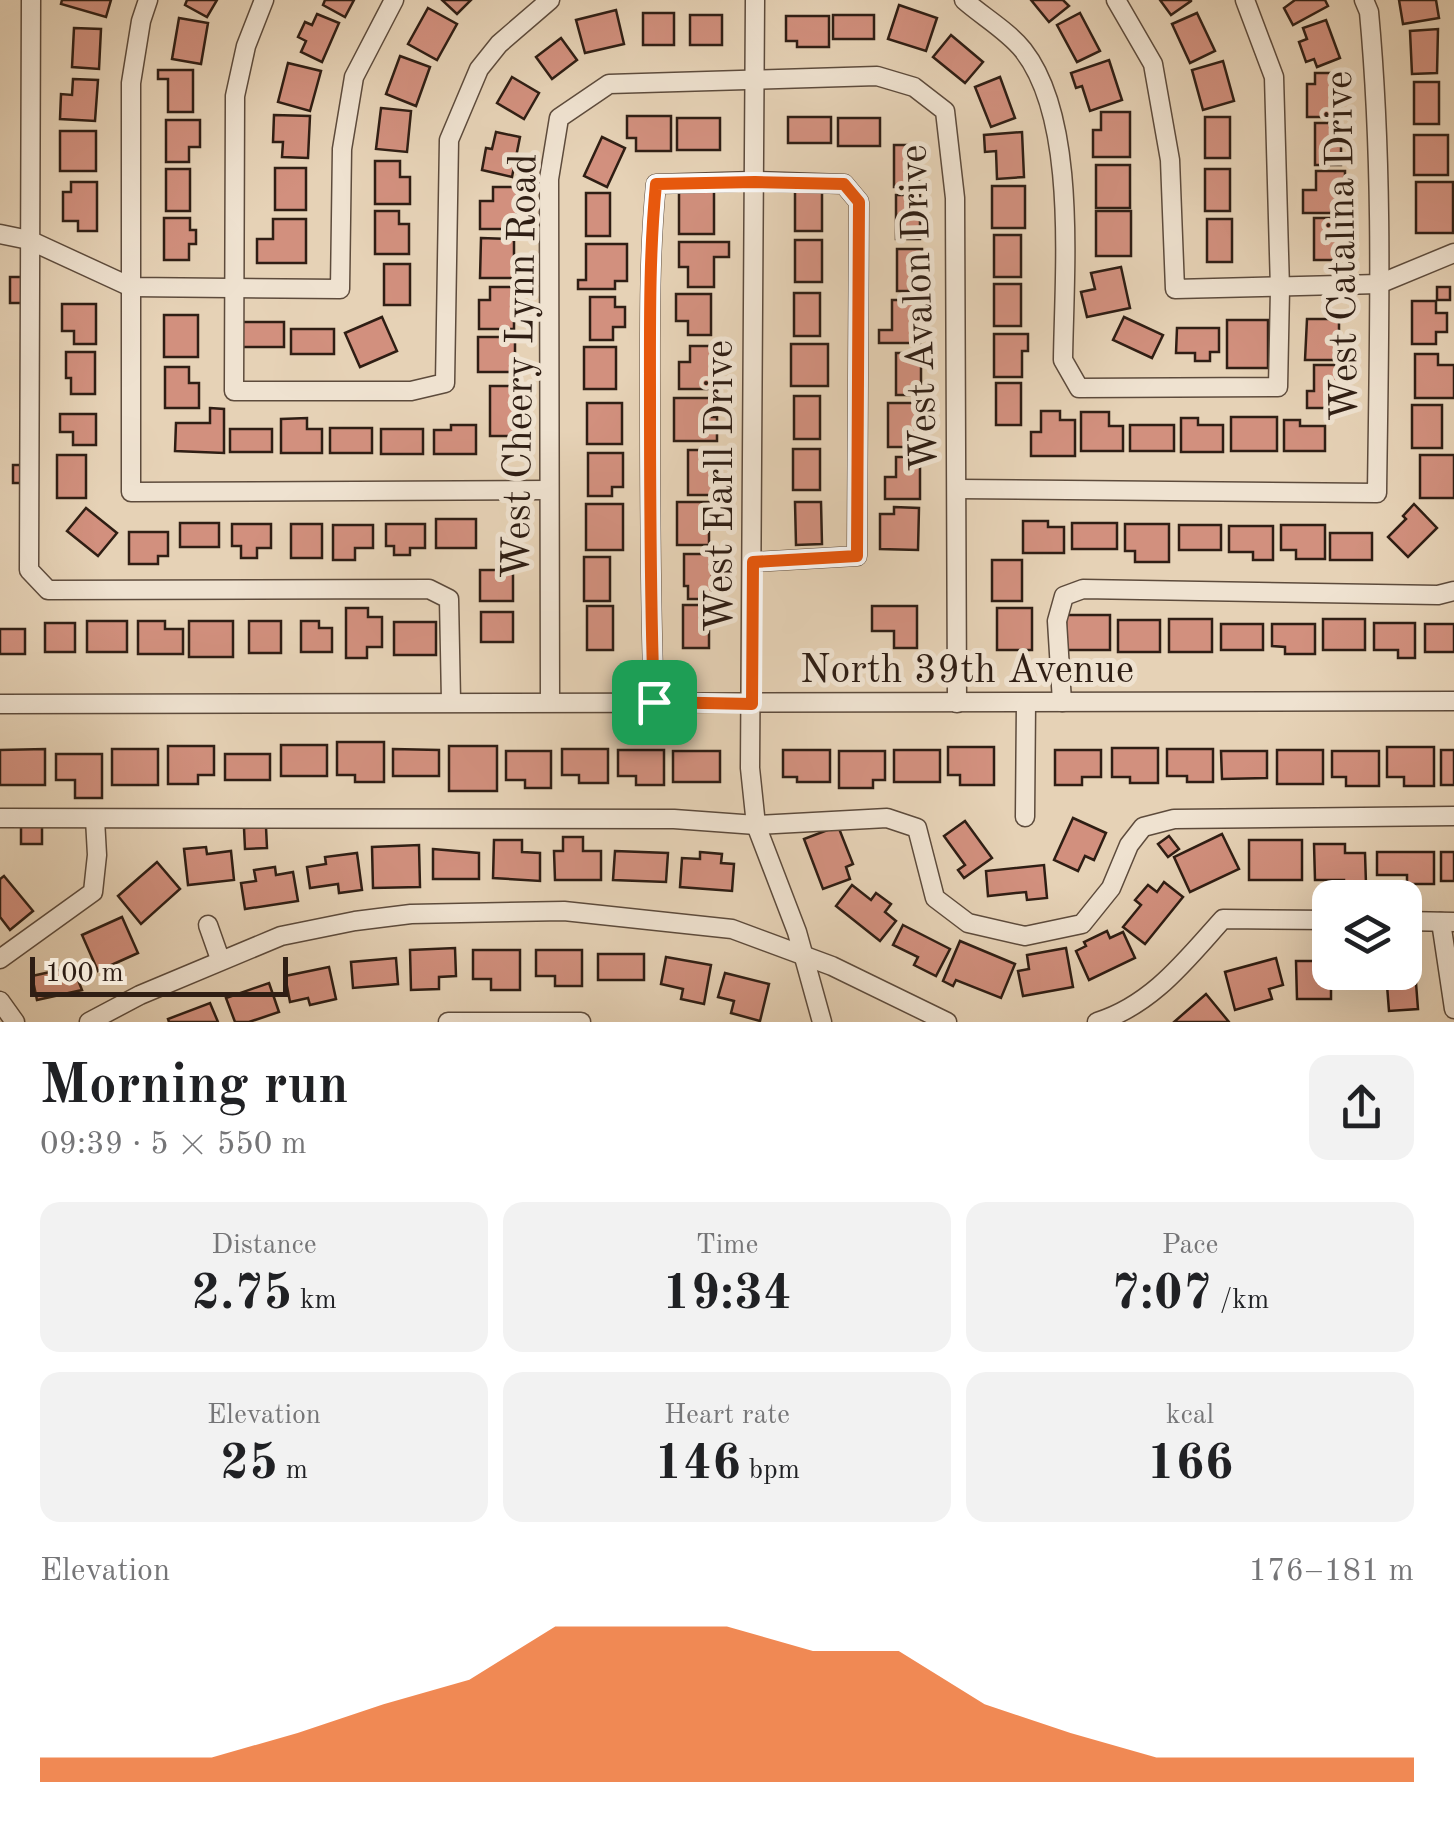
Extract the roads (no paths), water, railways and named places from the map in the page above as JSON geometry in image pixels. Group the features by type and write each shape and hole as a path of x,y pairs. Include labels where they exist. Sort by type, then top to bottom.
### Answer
{"street":[{"path":"31,0 30,570 48,590 429,589 448,600 452,701"},
{"path":"148,0 131,83 130,492 548,490"},
{"path":"264,0 246,46 235,96 234,391 411,391 445,383 448,140 479,69 499,44 550,0"},
{"path":"0,234 30,240 130,287 340,288 342,149 354,77 394,0"},
{"name":"West Earll Drive","path":"756,0 750,768 756,824 822,1022"},
{"path":"964,0 1022,48 1044,84 1055,120 1060,138 1063,360 1079,388 1278,387 1280,289 1274,78 1245,0"},
{"path":"1116,0 1153,64 1170,160 1175,289 1380,284 1454,252"},
{"name":"West Catalina Drive","path":"958,489 1376,492 1380,284 1377,96 1370,12 1364,0"},
{"name":"West Avalon Drive","path":"755,81 878,76 914,86 944,111 956,198 958,703"},
{"name":"West Cheery Lynn Road","path":"550,701 550,179 559,118 608,84 755,81"},
{"path":"654,702 650,317 656,184 844,184 859,202 857,556 753,562"},
{"path":"1062,702 1057,621 1064,596 1083,589 1438,595 1454,591"},
{"name":"North 39th Avenue","path":"0,704 1454,701"},
{"path":"1024,817 1026,703"},
{"path":"0,818 674,819 756,824 887,818 917,828 935,898 968,923 1024,936 1082,924 1111,888 1128,845 1143,827 1174,818 1454,816"},
{"path":"0,959 93,892 95,818"},
{"path":"89,1022 220,959 281,936 411,914 564,911 732,928 832,966 947,1022"},
{"path":"1098,1022 1156,992 1223,919 1312,920"},
{"path":"1422,922 1448,922 1454,1009"},
{"path":"208,925 220,959"},
{"path":"0,1002 15,1022"},
{"path":"448,1022 581,1022"}]}
